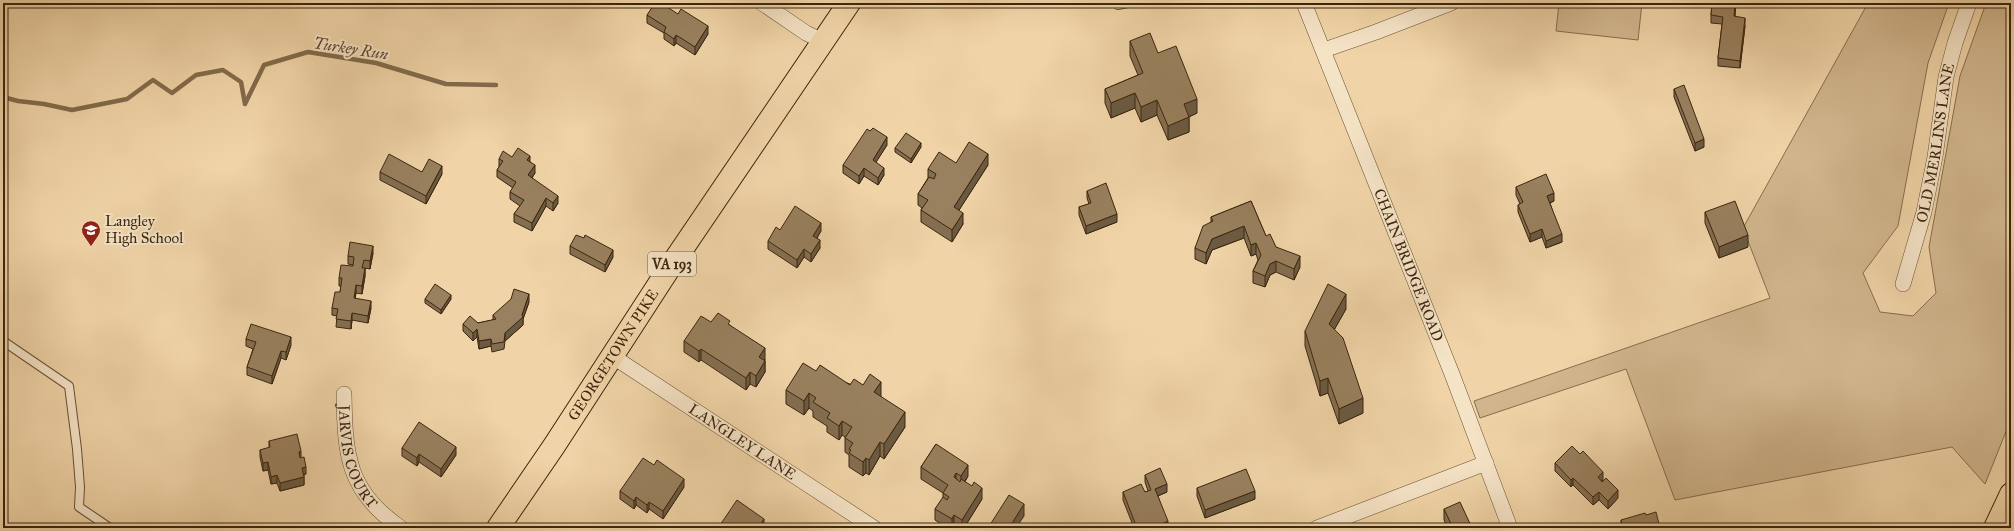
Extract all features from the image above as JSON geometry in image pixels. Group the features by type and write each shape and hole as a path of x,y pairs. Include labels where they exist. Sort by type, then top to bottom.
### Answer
{"main road":[{"name":"GEORGETOWN PIKE","path":"498,528 849,3"},
{"path":"1995,528 2011,494"}],"street":[{"path":"762,3 806,33 823,41"},
{"path":"1324,50 1451,3"},
{"name":"OLD MERLINS LANE","path":"1903,284 1924,212 1946,77 1955,43 1969,3"},
{"name":"CHAIN BRIDGE ROAD","path":"1307,4 1510,528"},
{"name":"LANGLEY LANE","path":"612,356 874,528"},
{"name":"JARVIS COURT","path":"344,394 346,446 350,464 357,483 367,500 380,513 401,528"},
{"path":"1317,528 1486,463"}],"lane":[{"path":"1118,5 1127,3"},
{"path":"3,341 68,386 77,449 80,487 79,507 110,528"}],"shaded area":[{"path":"1559,3 1642,3 1638,40 1556,31"},
{"path":"1868,3 1949,3 1928,63 1898,226 1863,273 1880,312 1913,316 1936,293 1929,247 1960,76 1985,6 2001,3 2011,5 2011,419 1985,484 1952,447 1675,500 1626,369 1480,418 1474,401 1770,298 1743,228"}],"building":[{"path":"655,3 661,3 678,14 681,9 708,26 695,47 676,35 674,39 664,32 666,27 647,15"},
{"path":"1712,3 1735,3 1734,16 1745,18 1740,61 1718,58 1723,17 1711,15"},
{"path":"1150,33 1158,53 1176,46 1197,99 1184,104 1189,117 1168,126 1157,100 1141,107 1135,93 1111,103 1105,89 1143,73 1130,41"},
{"path":"1684,85 1704,139 1695,143 1674,89"},
{"path":"873,128 887,137 873,160 884,168 878,178 864,168 859,176 843,165 867,129 870,131"},
{"path":"906,133 921,143 911,159 895,148"},
{"path":"969,142 988,154 954,207 963,213 952,230 921,210 928,200 918,194 929,177 934,179 936,174 928,169 939,152 956,163"},
{"path":"518,148 530,156 527,160 535,165 528,175 558,196 553,203 546,198 532,223 514,214 524,200 510,192 516,182 497,170 503,161 499,159 503,151 512,157"},
{"path":"389,154 422,172 429,159 442,166 426,196 380,172"},
{"path":"1546,174 1554,193 1547,196 1562,234 1546,241 1542,229 1530,234 1518,205 1523,202 1516,187"},
{"path":"1106,183 1117,214 1086,226 1079,207 1091,203 1087,191"},
{"path":"1251,201 1266,236 1270,234 1276,247 1300,256 1294,269 1276,261 1270,264 1265,276 1253,271 1261,255 1256,243 1251,245 1244,226 1212,239 1206,253 1195,248 1203,226 1213,221 1211,217"},
{"path":"1735,201 1748,235 1719,247 1705,212"},
{"path":"795,206 821,223 813,236 820,240 811,254 804,249 797,260 768,241 776,227 780,230"},
{"path":"576,235 584,238 585,235 613,250 605,265 570,246"},
{"path":"350,242 373,246 370,261 364,260 362,268 365,268 362,286 356,285 354,298 371,301 368,316 352,313 351,321 336,319 338,309 332,308 335,292 340,292 342,278 339,278 341,265 353,266 354,257 348,256"},
{"path":"435,284 451,295 441,310 425,299"},
{"path":"1328,284 1346,294 1329,324 1343,338 1363,398 1339,409 1328,378 1320,381 1305,331"},
{"path":"514,289 529,294 522,315 523,317 505,333 504,342 492,344 491,339 479,341 477,329 473,333 463,324 470,316 478,323 496,319 493,315 511,299"},
{"path":"718,313 730,321 728,324 765,348 759,357 765,361 756,376 750,372 746,378 701,349 699,351 684,341 701,316 711,322"},
{"path":"251,324 291,337 286,352 281,351 272,376 247,367 256,342 246,339"},
{"path":"803,363 816,371 820,365 850,385 854,379 863,385 870,374 881,382 874,392 905,412 884,444 880,442 869,460 866,458 863,462 849,453 851,450 849,449 853,443 845,438 852,427 842,421 839,426 827,418 830,413 813,402 816,398 809,393 804,401 786,390"},
{"path":"419,422 456,447 441,469 419,454 417,458 402,448"},
{"path":"297,434 301,451 299,452 300,458 304,457 306,467 302,468 304,477 280,483 277,475 271,477 268,462 263,463 260,450 270,447 269,441"},
{"path":"936,444 968,465 961,476 956,473 954,477 960,482 961,479 972,486 974,482 982,488 962,520 954,515 952,519 935,509 943,497 947,500 949,497 943,493 948,485 921,467"},
{"path":"1572,446 1580,454 1583,451 1603,472 1598,477 1602,482 1606,478 1618,490 1608,501 1599,492 1593,497 1573,478 1571,480 1555,463"},
{"path":"643,458 654,465 657,460 684,479 663,511 649,502 647,505 636,497 634,501 620,491"},
{"path":"1160,468 1167,484 1155,489 1168,521 1162,524 1163,527 1161,528 1137,528 1123,492 1141,484 1145,492 1151,490 1145,475"},
{"path":"1246,469 1255,491 1205,510 1197,488"},
{"path":"1009,495 1024,504 1009,528 988,528"},
{"path":"737,500 764,519 758,528 718,528"},
{"path":"1460,502 1472,528 1461,528 1461,526 1453,528 1444,509"},
{"path":"1656,512 1659,524 1653,526 1654,528 1623,528 1621,520 1645,513 1646,515"}],"waterway":[{"name":"Turkey Run","path":"3,97 72,110 127,99 153,80 172,93 196,75 223,70 241,82 245,104 264,65 308,52 376,63 446,84 496,85"}],"place":[{"name":"Langley High School","path":"91,247"}]}
